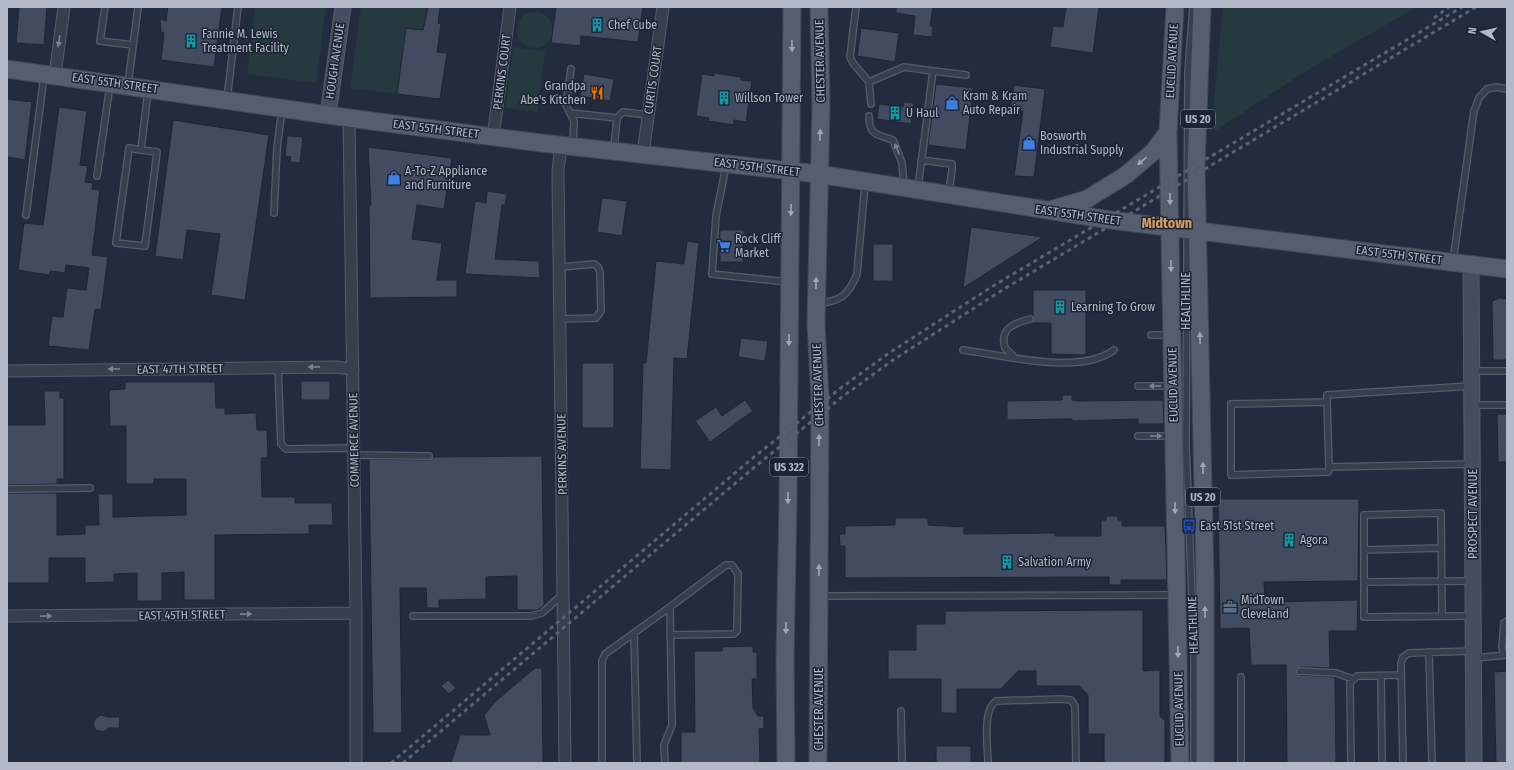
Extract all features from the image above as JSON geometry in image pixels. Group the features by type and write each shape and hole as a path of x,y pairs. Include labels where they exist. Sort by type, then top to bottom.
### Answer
{"main road":[{"name":"US 322","path":"786,763 785,658 792,7"},
{"name":"CHESTER AVENUE","path":"818,763 820,398 816,303 820,107 819,7"},
{"name":"EUCLID AVENUE","path":"1175,7 1168,132 1185,229 1205,580 1205,763"},
{"name":"EUCLID AVENUE","path":"1180,763 1172,335 1185,229 1197,154 1202,7"},
{"name":"EAST 55TH STREET","path":"7,69 149,88 349,118 567,146 818,174 1047,210 1185,229 1507,269"},
{"path":"1047,210 1088,199 1126,175 1153,152 1168,132"}],"street":[{"path":"50,74 64,7"},
{"name":"HOUGH AVENUE","path":"328,115 343,7"},
{"name":"PERKINS COURT","path":"493,137 510,7"},
{"name":"CURTIS COURT","path":"643,154 663,7"},
{"name":"COMMERCE AVENUE","path":"349,118 356,613 356,763"},
{"name":"PERKINS AVENUE","path":"565,763 561,267 558,171 567,146"},
{"name":"PROSPECT AVENUE","path":"1472,264 1474,763"},
{"name":"EAST 47TH STREET","path":"7,371 278,367 335,367 353,369"},
{"name":"EAST 45TH STREET","path":"7,616 356,613"}],"lane":[{"path":"105,7 100,41 133,45"},
{"path":"128,85 138,7"},
{"path":"226,100 238,7"},
{"path":"856,7 850,57 853,63 869,82 871,104"},
{"name":"HEALTHLINE","path":"1193,7 1188,72 1185,229 1186,447 1194,647 1194,763"},
{"path":"869,82 904,67 966,75"},
{"path":"567,146 574,122 566,105 571,69"},
{"path":"911,189 921,160 933,71"},
{"path":"26,215 50,74"},
{"path":"97,176 110,83"},
{"path":"1453,262 1474,112 1479,98 1487,89 1496,87 1507,89"},
{"path":"141,150 149,88"},
{"path":"274,213 277,148 282,108"},
{"path":"614,151 617,118 623,112 648,115"},
{"path":"570,113 617,118"},
{"path":"869,116 869,127 873,133 893,140 911,189"},
{"path":"130,148 141,150 157,152 145,246 116,243 130,148"},
{"path":"921,160 952,164 948,195"},
{"path":"726,164 716,216 712,274 790,283"},
{"path":"816,303 829,302 844,296 853,285 857,274 866,182"},
{"path":"561,267 594,264 598,267 600,272 601,312 596,318 561,319"},
{"path":"1016,359 1005,348 1005,335 1008,328 1014,323 1030,318"},
{"path":"1150,335 1172,335"},
{"path":"963,350 997,354 1016,359 1050,362 1090,362 1105,357 1114,350"},
{"path":"278,367 281,444 286,449 354,451 429,456"},
{"path":"1472,371 1507,371"},
{"path":"1138,386 1173,386"},
{"path":"1327,402 1231,404 1231,475 1328,472 1327,394 1472,386"},
{"path":"1472,405 1507,405"},
{"path":"1138,436 1174,436"},
{"path":"1329,467 1472,464"},
{"path":"7,489 90,488"},
{"path":"1442,616 1441,513 1364,515 1364,617 1473,616"},
{"path":"1364,550 1441,548"},
{"path":"602,763 602,662 605,654 726,565 732,565 738,574 737,631 734,634 670,635"},
{"path":"1364,582 1473,581"},
{"path":"413,616 531,616 542,613 563,594"},
{"path":"819,596 1177,594"},
{"path":"665,763 664,745 672,725 670,607"},
{"path":"1506,655 1502,648 1504,623 1507,621"},
{"path":"634,633 638,763"},
{"path":"1429,652 1432,763"},
{"path":"1403,763 1401,663 1404,657 1409,653 1429,652 1506,655"},
{"path":"1300,671 1336,673 1353,679"},
{"path":"1351,763 1350,683 1357,676 1401,675"},
{"path":"1381,676 1382,763"},
{"path":"1241,677 1241,763"},
{"path":"988,763 987,713 991,704 996,701 1061,699 1071,700 1075,706 1076,763"},
{"path":"901,711 902,763"}],"shaded area":[{"path":"255,7 326,7 316,83 247,74"},
{"path":"361,7 427,7 423,30 397,94 350,88"},
{"path":"1223,7 1417,7 1309,69 1215,131 1213,110"},
{"path":"539,12 548,17 552,23 552,37 548,43 539,48 531,48 522,43 518,37 517,26 522,17 528,13"},
{"path":"513,47 545,51 537,112 505,108"}],"building":[{"path":"19,7 47,7 44,45 16,43"},
{"name":"Fannie M. Lewis Treatment Facility","path":"168,7 222,7 214,67 161,60 164,33 161,32 160,19 166,21"},
{"path":"428,7 440,7 438,23 441,24 437,52 447,53 440,99 397,94 406,28 423,30"},
{"name":"Chef Cube","path":"556,7 643,7 638,42 581,36 580,46 551,43"},
{"path":"896,7 933,7 930,26 933,27 932,37 913,35 915,16 896,13"},
{"path":"1066,7 1099,7 1093,53 1050,47 1053,26 1063,27"},
{"path":"861,28 899,33 895,62 857,56"},
{"name":"Willson Tower","path":"714,73 741,77 741,80 752,81 746,122 734,120 734,125 708,121 709,118 696,116 702,74 714,76"},
{"path":"584,74 614,79 610,101 580,96"},
{"name":"Kram & Kram Auto Repair","path":"936,84 973,88 966,150 928,145"},
{"name":"Bosworth Industrial Supply","path":"1014,85 1045,89 1034,177 1014,176 1023,111 1010,109"},
{"path":"7,99 32,102 25,160 7,157"},
{"name":"U Haul","path":"904,102 914,103 911,124 877,119 879,104 903,107"},
{"path":"59,107 87,111 80,165 88,166 85,182 93,183 92,189 100,190 92,255 108,257 101,310 95,309 89,350 48,346 52,316 63,317 67,288 86,290 89,268 66,265 65,273 50,271 49,275 18,270 24,223 43,225"},
{"path":"173,120 269,135 245,300 211,295 220,234 187,230 183,260 155,256"},
{"path":"287,136 303,137 300,163 290,162 291,157 285,156"},
{"path":"368,147 452,158 444,209 417,205 412,239 442,243 437,280 457,280 457,297 370,298 369,205 371,205"},
{"path":"487,191 507,194 505,205 502,205 495,259 539,261 540,278 465,274 475,201 486,203"},
{"path":"602,198 627,201 622,236 597,232"},
{"path":"971,227 1043,237 963,288"},
{"path":"720,230 744,230 743,262 720,262"},
{"path":"687,241 699,243 687,359 674,358 671,470 640,469 643,363 646,363 656,261 684,264"},
{"path":"873,244 893,244 893,281 873,281"},
{"name":"Learning To Grow","path":"1033,290 1086,290 1086,355 1051,354 1051,323 1033,323"},
{"path":"1499,298 1507,299 1507,360 1493,360 1492,301"},
{"path":"741,338 768,341 765,361 738,357"},
{"path":"582,363 614,363 614,428 582,428"},
{"path":"301,381 330,381 330,400 301,400"},
{"path":"125,382 215,382 216,408 225,408 225,414 256,413 257,430 267,430 268,458 261,458 262,497 295,497 295,503 332,503 333,525 309,525 309,534 215,535 215,600 184,600 184,572 162,573 162,601 137,601 137,573 114,574 114,582 85,583 85,558 49,558 49,583 7,583 7,493 57,493 57,535 85,534 85,525 99,525 98,494 113,494 113,517 186,515 186,479 154,479 154,484 126,484 126,426 110,426 109,393 110,390 125,389"},
{"path":"44,391 60,391 60,398 64,398 64,479 57,479 57,484 7,485 7,425 45,425"},
{"path":"1062,395 1072,395 1072,400 1080,401 1163,400 1164,424 1138,424 1138,419 1072,421 1072,419 1007,420 1007,401 1062,400"},
{"path":"745,400 753,411 710,442 695,421 716,407 722,416"},
{"path":"1497,414 1507,414 1507,462 1498,462"},
{"path":"542,456 544,605 538,610 517,610 517,576 486,577 486,599 439,600 439,608 427,608 426,588 400,588 402,733 373,733 369,459 429,460 433,457"},
{"name":"Agora","path":"1218,499 1359,499 1358,581 1264,582 1265,602 1358,600 1357,631 1329,631 1330,668 1300,667 1296,670 1300,675 1335,677 1336,763 1287,763 1286,665 1251,665 1249,628 1220,629"},
{"name":"Salvation Army","path":"1106,516 1118,516 1118,520 1122,520 1122,526 1165,526 1167,580 1121,580 1121,585 1109,585 1109,577 845,578 845,546 840,546 839,534 845,534 845,526 895,525 895,518 928,518 928,525 964,527 964,534 1055,533 1055,536 1101,536 1101,520 1106,520"},
{"path":"1143,610 1143,671 1160,670 1160,716 1165,721 1165,763 1104,763 1104,734 1088,734 1088,695 1079,686 1036,686 1036,671 1018,671 1001,689 957,689 957,713 941,713 941,679 888,679 888,650 916,650 916,624 945,624 945,611"},
{"path":"753,646 753,652 757,652 757,679 752,679 753,708 758,716 764,716 764,728 759,729 760,763 681,763 681,732 695,732 694,651 722,651 722,647"},
{"path":"535,668 542,668 543,763 451,763 460,735 490,735 484,715 497,700"},
{"path":"1507,671 1507,763 1496,763 1494,672"},
{"path":"448,680 456,688 449,694 441,686"},
{"path":"101,715 108,717 120,717 119,728 109,728 103,732 96,730 93,725 95,719"},
{"path":"936,746 971,746 971,763 936,763"}],"railway":[{"path":"1434,18 1449,7"},
{"path":"391,763 754,457 842,387 889,353 993,286 1462,7"},
{"path":"403,763 757,465 842,397 893,360 1004,289 1476,7"}],"place":[{"name":"Chef Cube","path":"597,25"},
{"name":"Fannie M. Lewis Treatment Facility","path":"191,41"},
{"name":"Grandpa Abe's Kitchen","path":"597,93"},
{"name":"Willson Tower","path":"724,98"},
{"name":"Kram & Kram Auto Repair","path":"952,103"},
{"name":"U Haul","path":"895,113"},
{"name":"Bosworth Industrial Supply","path":"1029,143"},
{"name":"A-To-Z Appliance and Furniture","path":"394,178"},
{"name":"Rock Cliff Market","path":"724,246"},
{"name":"Learning To Grow","path":"1060,307"},
{"name":"East 51st Street","path":"1189,526"},
{"name":"Agora","path":"1289,540"},
{"name":"Salvation Army","path":"1007,562"},
{"name":"MidTown Cleveland","path":"1230,607"}],"district":[{"name":"Midtown","path":"1167,223"}]}
